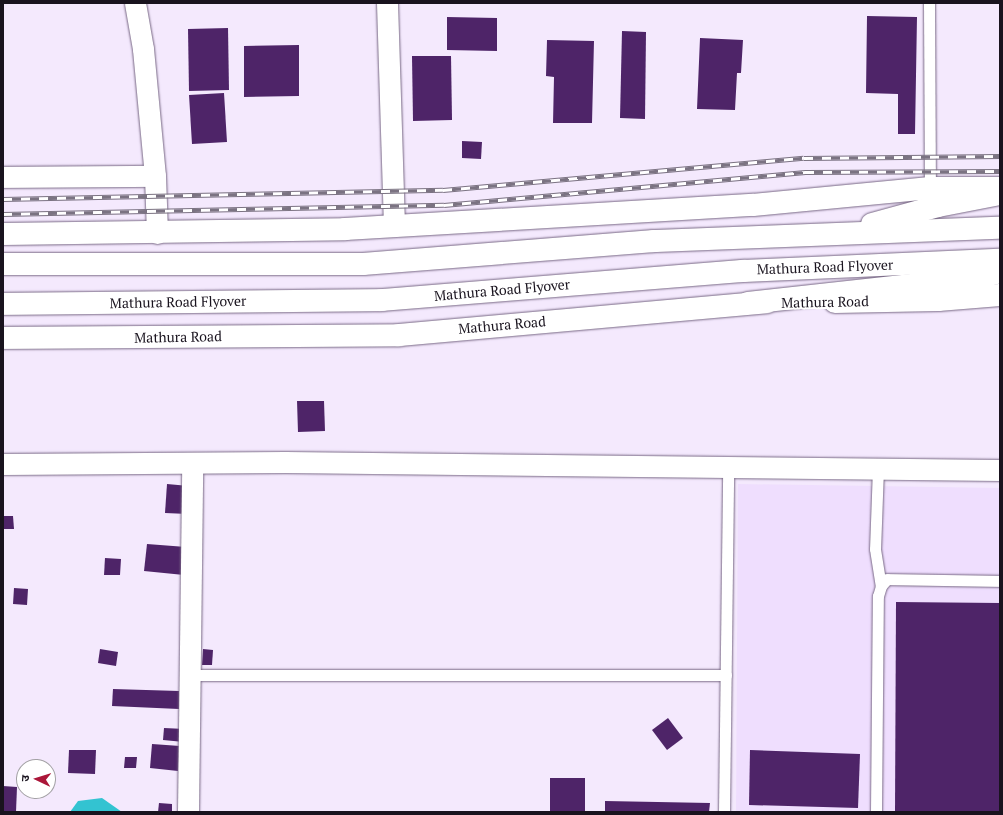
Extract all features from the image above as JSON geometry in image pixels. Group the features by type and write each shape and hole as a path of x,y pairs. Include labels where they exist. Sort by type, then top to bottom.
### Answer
{"main road":[{"path":"3,234 157,233 394,226 753,205 930,188 1000,188"},
{"path":"834,234 938,206 1000,194"},
{"path":"3,264 363,264 654,241 1000,228"},
{"name":"Mathura Road Flyover","path":"3,304 382,300 743,271 1000,260"},
{"path":"748,303 976,278 1000,272"},
{"name":"Mathura Road","path":"3,338 399,335 748,303 938,300 1000,295"}],"street":[{"path":"135,3 143,49 155,176 157,233"},
{"path":"387,3 394,226"},
{"path":"3,177 155,176"},
{"path":"188,812 192,463"},
{"path":"3,464 192,463 728,466 1000,470"}],"lane":[{"path":"929,3 930,188"},
{"path":"724,812 728,466"},
{"path":"878,468 876,549 881,586"},
{"path":"876,812 878,596 881,586 887,579 1000,581"},
{"path":"190,674 726,675"}],"shaded area":[{"path":"738,484 1000,488 1000,812 736,812"}],"water":[{"path":"102,798 122,812 70,812 78,801"}],"building":[{"path":"867,16 917,17 915,134 898,134 898,94 866,93"},
{"path":"447,17 497,18 497,51 447,50"},
{"path":"228,28 229,90 189,91 188,29"},
{"path":"622,31 646,32 645,119 620,118"},
{"path":"700,38 743,40 741,73 737,73 735,110 697,109"},
{"path":"547,40 594,41 592,123 553,123 554,77 546,76"},
{"path":"299,45 299,96 244,97 244,46"},
{"path":"412,56 451,56 452,120 413,121"},
{"path":"224,93 227,142 192,144 189,95"},
{"path":"462,141 482,142 481,159 462,158"},
{"path":"297,401 324,401 325,431 298,432"},
{"path":"167,484 189,486 188,514 165,513"},
{"path":"3,516 13,516 14,529 3,529"},
{"path":"147,544 186,547 184,575 144,571"},
{"path":"105,558 121,559 120,575 104,575"},
{"path":"14,588 28,589 27,605 13,604"},
{"path":"896,602 1000,603 1000,812 895,812"},
{"path":"100,649 118,652 116,666 98,663"},
{"path":"203,649 213,650 212,665 202,665"},
{"path":"113,689 179,691 179,709 112,706"},
{"path":"668,718 683,738 667,750 652,730"},
{"path":"164,728 185,729 184,742 163,740"},
{"path":"152,744 180,746 178,771 150,768"},
{"path":"69,750 96,750 95,774 68,773"},
{"path":"750,750 860,754 858,808 749,805"},
{"path":"125,757 137,757 136,768 124,768"},
{"path":"550,778 585,778 585,812 550,812"},
{"path":"3,786 16,787 16,812 3,812"},
{"path":"605,801 710,803 709,812 605,812"},
{"path":"159,803 172,804 172,812 158,812"}],"railway":[{"path":"3,199 443,190 804,158 1000,156"},
{"path":"3,214 444,205 805,172 1000,171"}]}
